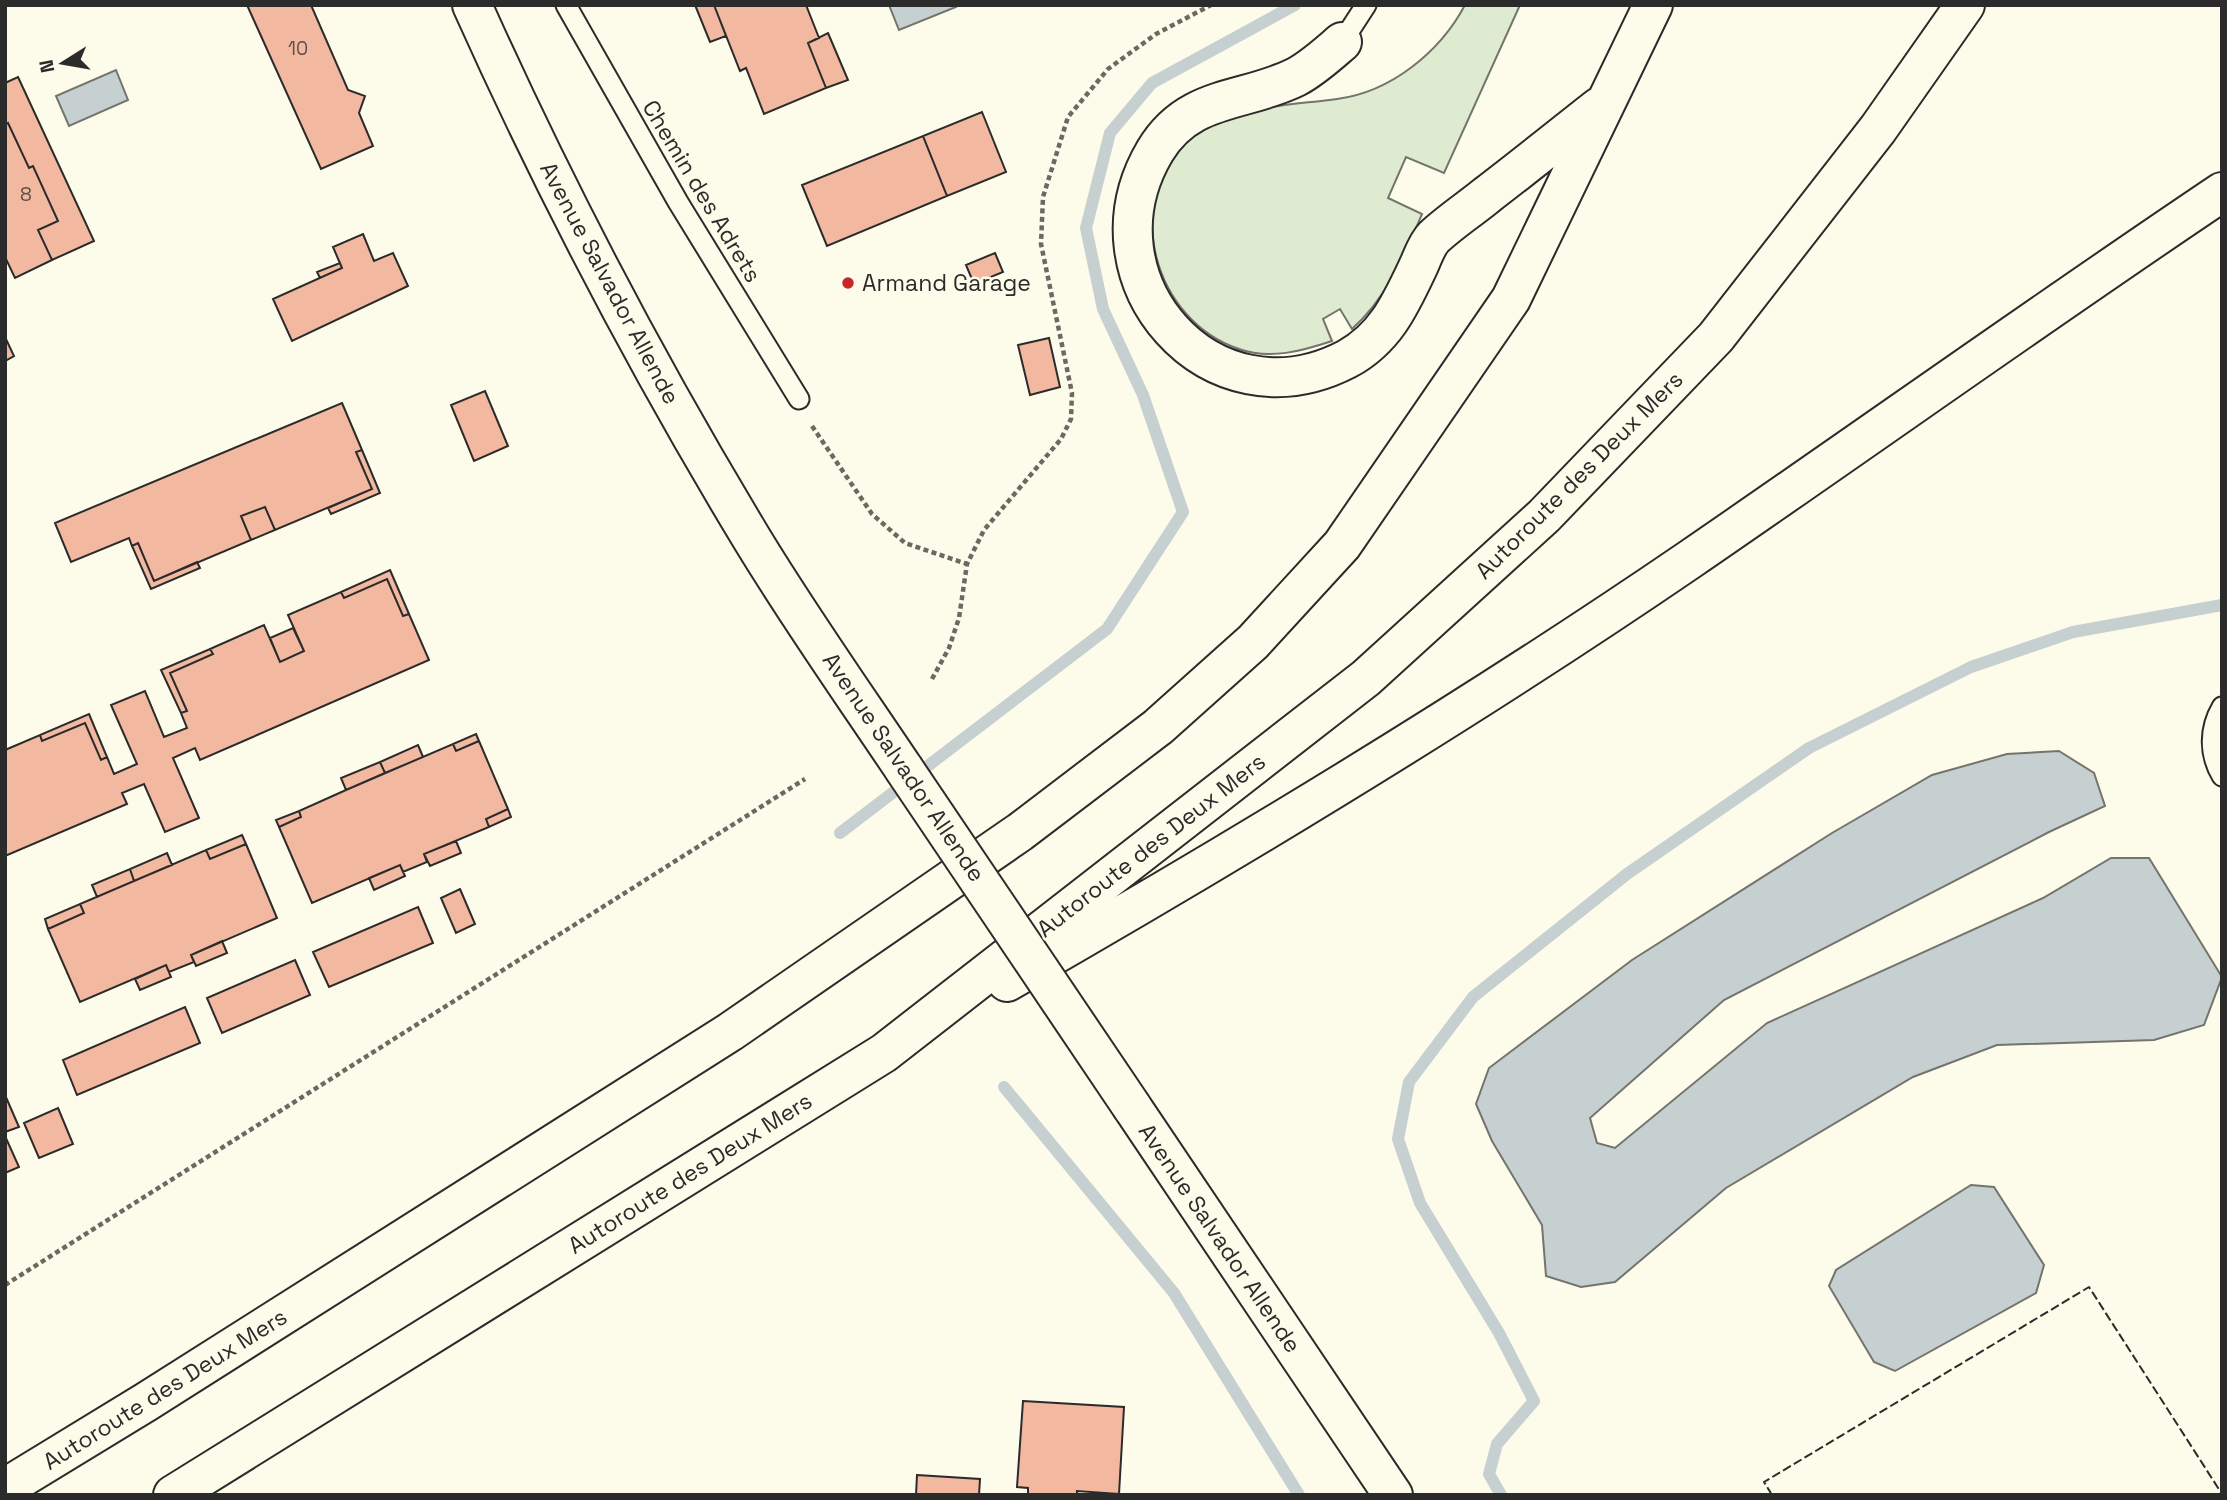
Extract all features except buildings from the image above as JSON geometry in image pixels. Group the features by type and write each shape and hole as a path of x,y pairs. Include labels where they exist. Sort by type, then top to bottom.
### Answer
{"main road":[{"name":"Avenue Salvador Allende","path":"472,5 526,125 648,359 753,541 1393,1495"},
{"name":"Autoroute des Deux Mers","path":"5,1488 158,1395 730,1032 1020,832 1158,727 1253,642 1342,545 1511,299 1653,5"},
{"name":"Autoroute des Deux Mers","path":"173,1495 884,1053 1366,678 1544,516 1716,337 1878,129 1965,5"},
{"path":"1342,42 1296,77 1229,97 1178,123 1156,149 1142,177 1134,214 1133,247 1140,283 1154,307 1193,349 1221,367 1247,376 1284,378 1318,371 1347,359 1368,345 1392,321 1431,239 1606,101"},
{"path":"884,1053 1193,875 1687,562 2005,338 2222,191"}],"lane":[{"name":"Chemin des Adrets","path":"566,5 678,202 799,399"},
{"path":"1342,42 1366,5"},
{"path":"2222,708 2211,743 2215,764 2222,776"}],"path":[{"path":"932,679 949,648 959,618 967,564 984,530 1061,439 1071,419 1072,393 1041,244 1043,197 1068,117 1108,69 1156,34 1211,5"},
{"path":"799,399 819,440 872,514 905,543 967,564"},
{"path":"5,1285 805,779"}],"green space":[{"path":"1465,5 1520,5 1444,173 1406,157 1388,198 1422,214 1401,261 1375,304 1352,329 1340,309 1323,319 1332,341 1298,351 1274,354 1251,352 1210,335 1186,314 1168,288 1157,258 1152,228 1155,197 1167,167 1187,141 1209,126 1246,113 1357,95 1395,79 1428,54 1455,22"}],"shaded area":[{"path":"889,5 955,5 956,7 899,30"},
{"path":"116,70 128,100 69,126 56,96"},
{"path":"2059,751 2094,773 2105,806 2049,832 1724,1000 1590,1118 1597,1143 1615,1148 1767,1023 2043,898 2111,858 2149,858 2222,977 2204,1025 2154,1040 1997,1045 1913,1077 1726,1188 1615,1282 1581,1287 1546,1276 1542,1225 1492,1141 1476,1104 1489,1068 1632,960 1832,833 1932,775 2007,754"},
{"path":"1971,1185 1994,1187 2044,1265 2036,1293 1895,1371 1874,1362 1829,1286 1836,1270"}],"waterway":[{"path":"840,833 1107,629 1183,512 1143,395 1103,309 1086,228 1110,133 1152,83 1295,5"},
{"path":"1501,1495 1489,1474 1497,1444 1534,1401 1499,1333 1420,1203 1398,1139 1409,1082 1473,997 1627,874 1809,748 1971,667 2073,632 2222,605"},
{"path":"1004,1087 1174,1293 1299,1495"}],"fence":[{"path":"1772,1495 1764,1482 2089,1287 2222,1494"}],"place":[{"name":"Armand Garage","path":"848,283"}]}
